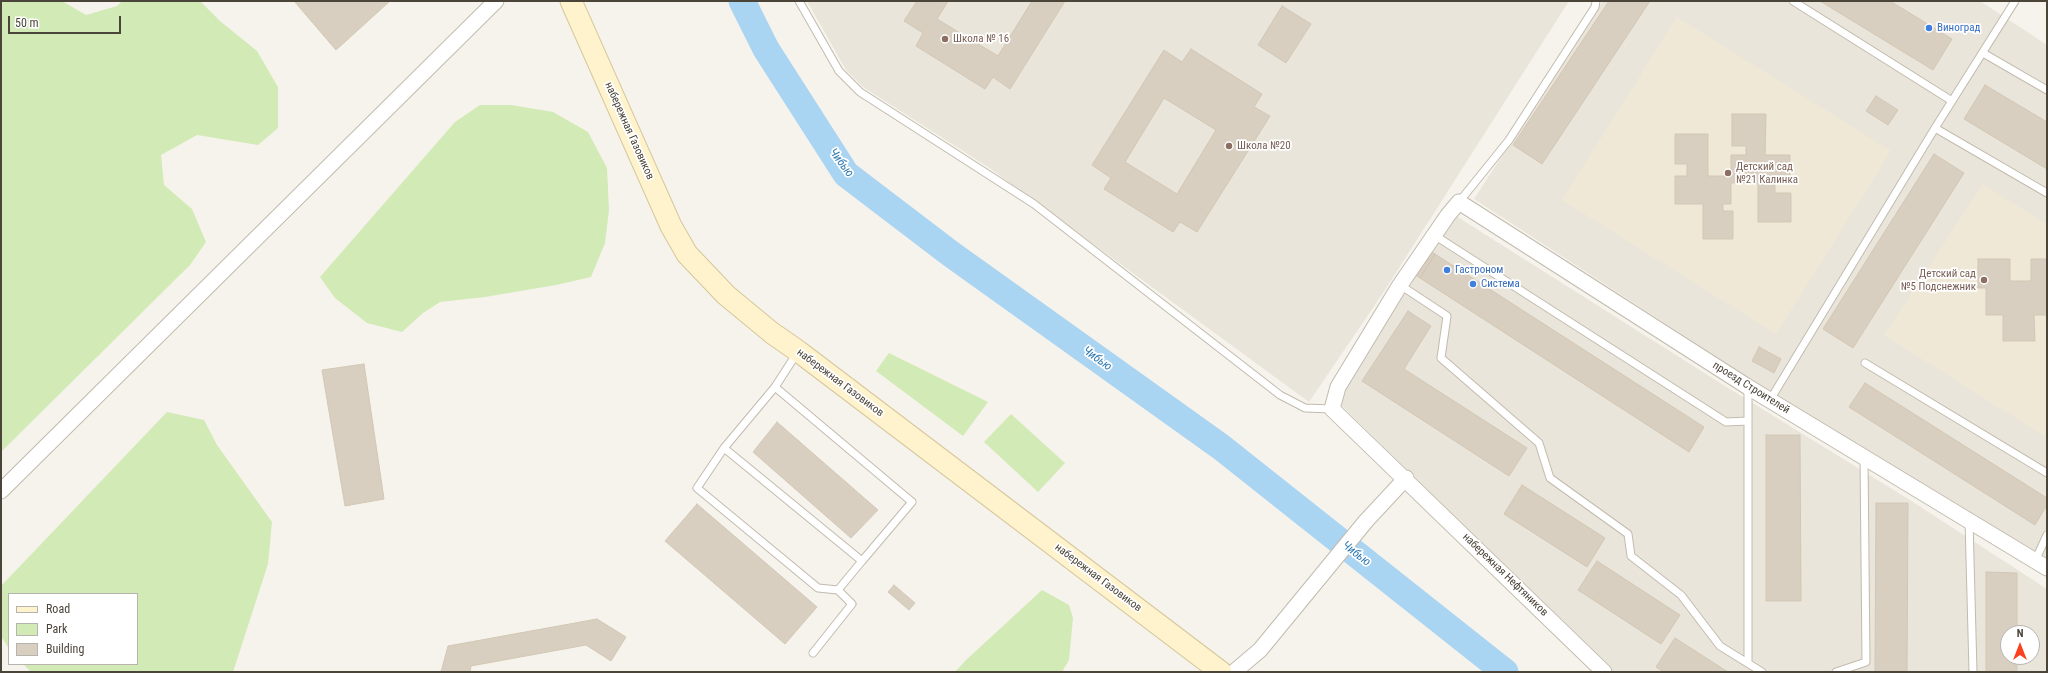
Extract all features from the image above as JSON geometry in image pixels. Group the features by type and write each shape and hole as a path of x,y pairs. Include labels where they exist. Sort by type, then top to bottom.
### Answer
{"main road":[{"name":"набережная Газовиков","path":"571,1 671,226 687,254 726,295 772,333 798,351 1221,672"}],"street":[{"path":"1,491 496,1"},
{"path":"1332,409 1338,388 1400,285 1434,235 1459,202"},
{"name":"проезд Строителей","path":"1459,202 1748,387 2041,564"},
{"name":"набережная Нефтяников","path":"1332,409 1406,478 1604,672"},
{"path":"1234,672 1260,650 1366,521 1406,478"}],"lane":[{"path":"799,1 839,71 860,92 1034,204 1280,395 1305,408 1332,409"},
{"path":"1459,202 1509,140 1595,7 1596,1"},
{"path":"1793,1 1952,101"},
{"path":"1770,400 1935,128 2015,1"},
{"path":"1983,53 2047,90"},
{"path":"1935,128 2047,193"},
{"path":"1434,235 1726,422 1748,421"},
{"path":"1400,285 1447,316 1441,358 1539,443 1550,478 1628,534 1631,556 1681,595 1720,646 1762,672"},
{"path":"798,351 775,387 724,448 697,488 818,588 838,590 852,604 813,652"},
{"path":"1865,363 2047,473"},
{"path":"775,387 912,502 838,590"},
{"path":"1748,387 1748,663"},
{"path":"724,448 862,562"},
{"path":"1836,672 1866,662 1864,457"},
{"path":"1969,520 1973,672"},
{"path":"2041,564 2047,535"}],"shaded area":[{"path":"807,1 1569,1 1383,293 1309,402 988,167 863,87 846,70"},
{"path":"1603,1 1980,1 2047,45 2047,561 1786,402 1474,199"},
{"name":"Детский сад №21 Калинка","path":"1677,17 1891,151 1776,334 1562,200"},
{"name":"Детский сад №5 Подснежник","path":"1983,184 2047,225 2047,430 2044,436 1884,335"},
{"path":"1456,216 1725,386 1910,500 2047,589 2047,672 1611,672 1339,403 1341,394 1409,280"}],"green space":[{"path":"1,1 62,1 86,15 117,6 122,1 200,1 220,21 257,51 278,87 278,128 258,145 197,135 161,155 164,185 192,209 206,242 190,265 1,452"},
{"path":"480,105 511,105 553,112 588,132 607,168 609,210 605,243 591,277 556,285 485,297 440,302 423,313 402,332 367,323 335,298 320,277 455,122"},
{"path":"889,353 988,402 963,436 876,371"},
{"path":"167,412 204,420 217,445 272,522 268,564 233,672 31,672 24,665 138,665 138,593 8,593 8,647 1,636 1,586"},
{"path":"1011,414 1065,463 1038,492 984,442"},
{"path":"1042,590 1069,605 1073,618 1069,660 1062,672 955,672 965,661"}],"building":[{"path":"294,1 390,1 336,50"},
{"name":"Школа № 16","path":"917,1 948,1 937,19 998,56 1032,1 1065,1 1010,89 993,77 985,89 916,46 923,33 904,21"},
{"path":"1609,1 1650,1 1542,164 1513,145"},
{"path":"1820,1 1890,1 1952,39 1933,70"},
{"path":"1282,6 1311,24 1286,63 1258,45"},
{"name":"Школа №20","path":"1191,49 1262,94 1254,107 1270,116 1197,232 1180,222 1173,232 1104,189 1111,178 1092,165 1164,50 1182,62","holes":["1164,98 1216,130 1177,194 1125,162"]},
{"path":"1985,85 2047,122 2047,169 1964,119"},
{"path":"1876,96 1898,110 1888,125 1866,111"},
{"path":"1732,114 1766,114 1765,155 1790,155 1790,183 1775,183 1775,193 1791,193 1791,222 1758,222 1758,183 1731,183 1731,204 1723,204 1723,211 1733,211 1733,239 1703,239 1703,204 1675,204 1675,176 1687,176 1687,164 1675,164 1675,134 1708,134 1708,176 1731,176 1731,155 1746,155 1746,146 1732,146"},
{"path":"1934,154 1964,173 1853,348 1823,329"},
{"path":"1428,249 1435,254 1420,278 1412,273"},
{"path":"1435,254 1704,427 1689,452 1420,278"},
{"path":"1978,259 2010,259 2010,281 2031,281 2031,259 2047,259 2047,315 2034,315 2035,341 2003,341 2003,315 1986,315 1986,288 1978,288"},
{"path":"1408,311 1431,326 1404,369 1527,448 1509,476 1362,381"},
{"path":"1759,347 1781,359 1774,373 1752,361"},
{"path":"364,364 384,499 345,506 322,370"},
{"path":"1865,383 2047,498 2047,505 2035,525 1849,407"},
{"path":"777,422 878,510 851,538 753,452"},
{"path":"1766,435 1800,435 1801,601 1766,601"},
{"path":"1522,485 1605,538 1587,567 1504,514"},
{"path":"1876,503 1908,503 1907,672 1875,672"},
{"path":"697,504 817,607 785,644 665,541"},
{"path":"1597,561 1680,615 1661,644 1578,590"},
{"path":"1986,572 2017,573 2017,625 2000,625 2000,665 2017,665 2017,672 1986,672"},
{"path":"894,585 915,603 909,610 888,592"},
{"path":"597,619 626,637 611,661 586,645 471,666 470,672 441,672 448,646"},
{"path":"1675,638 1728,672 1664,672 1656,667"}],"waterway":[{"name":"Чибью","path":"742,1 766,49 846,174 951,254 1221,447 1505,672"}],"place":[{"name":"Виноград","path":"1929,28"},
{"name":"Школа № 16","path":"945,39"},
{"name":"Школа №20","path":"1229,146"},
{"name":"Детский сад №21 Калинка","path":"1728,173"},
{"name":"Гастроном","path":"1447,270"},
{"name":"Детский сад №5 Подснежник","path":"1984,280"},
{"name":"Система","path":"1473,284"}]}
